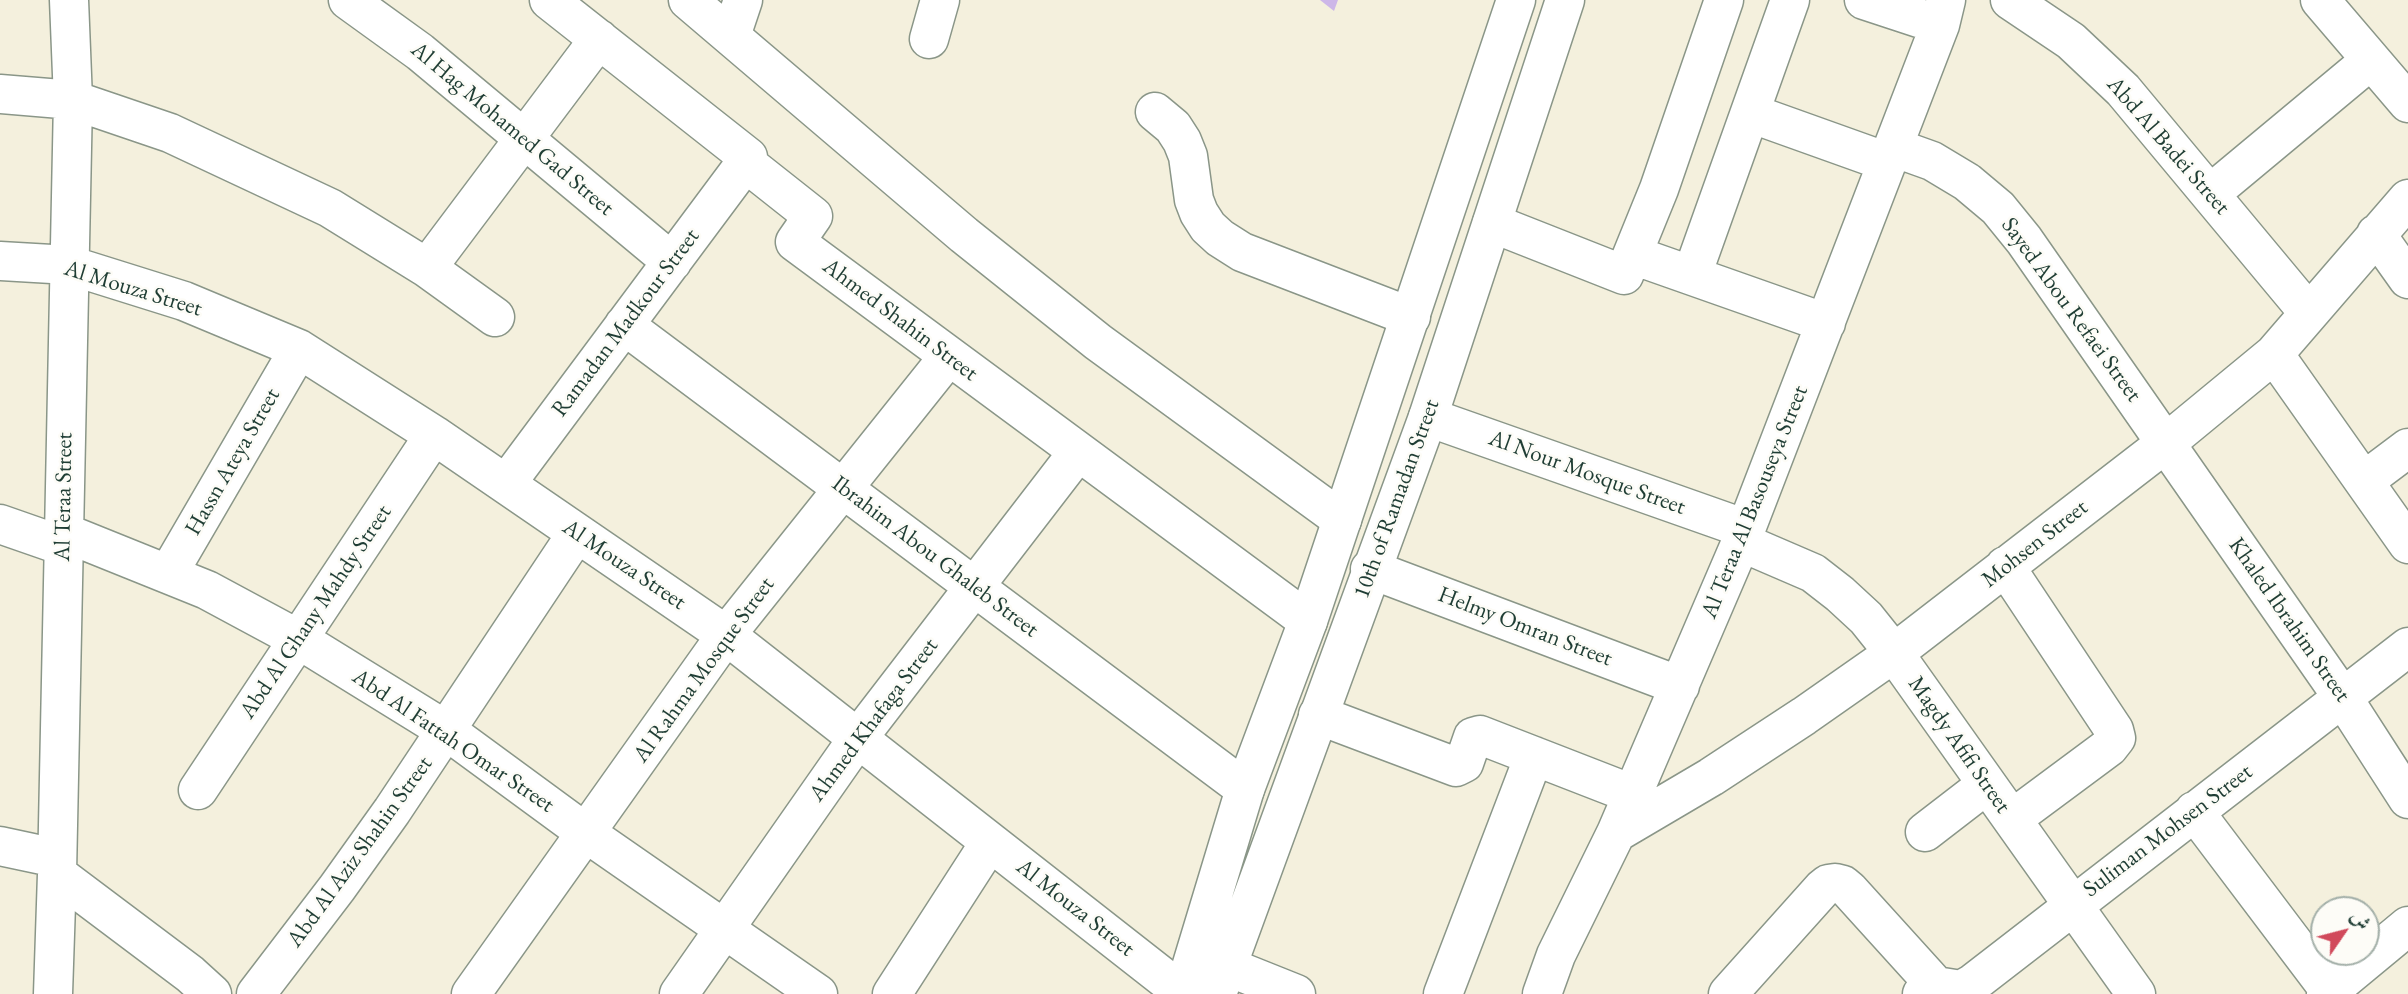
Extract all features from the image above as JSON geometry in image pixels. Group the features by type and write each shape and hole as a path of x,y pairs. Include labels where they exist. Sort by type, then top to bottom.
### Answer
{"street":[{"name":"Al Teraa Street","path":"53,994 73,100 69,0"},
{"name":"Al Hag Mohamed Gad Street","path":"348,0 420,52 672,262"},
{"name":"Ahmed Shahin Street","path":"549,0 748,157 746,162 813,216 795,242 1308,621"},
{"path":"688,0 933,209 1098,342 1342,520"},
{"path":"731,36 743,0"},
{"path":"929,39 940,0"},
{"name":"10th of Ramadan Street","path":"1202,987 1245,789 1308,621 1516,0"},
{"name":"10th of Ramadan Street","path":"1202,987 1318,715 1428,417 1565,0"},
{"path":"1492,223 1623,275 1633,255 1724,0"},
{"path":"1692,275 1790,0"},
{"path":"1864,0 1943,12"},
{"name":"Abd Al Badei Street","path":"2010,0 2071,41 2123,90 2308,312"},
{"path":"2320,0 2408,103"},
{"name":"Al Teraa Al Basouseya Street","path":"1542,994 1556,955 1616,833 1744,536 1943,12"},
{"path":"427,268 599,39"},
{"path":"2210,194 2371,60"},
{"path":"0,94 73,100 170,133 330,208 427,268 495,317"},
{"path":"1155,112 1173,127 1182,141 1188,156 1194,200 1208,227 1220,238 1242,252 1411,317"},
{"name":"Sayed Abou Refaei Street","path":"1750,113 1890,155 1932,161 1967,182 1998,208 2024,240 2166,443"},
{"name":"Ramadan Madkour Street","path":"506,484 746,162"},
{"name":"Mohsen Street","path":"1616,833 1734,762 1894,653 2166,443 2274,354 2408,198"},
{"path":"2376,234 2408,279"},
{"path":"1633,255 1826,323"},
{"name":"Al Mouza Street","path":"0,261 69,265 184,302 299,349 434,435 726,635 990,842 1202,987 1296,994"},
{"path":"1423,281 1467,302"},
{"name":"Ibrahim Abou Ghaleb Street","path":"624,326 1245,789"},
{"name":"Hassn Ateya Street","path":"168,574 299,349"},
{"path":"2274,354 2408,544"},
{"name":"Al Rahma Mosque Street","path":"471,994 726,635 949,356"},
{"name":"Al Nour Mosque Street","path":"1428,417 1744,536"},
{"name":"Abd Al Ghany Mahdy Street","path":"198,790 434,435"},
{"name":"Khaled Ibrahim Street","path":"2166,443 2343,698 2408,799"},
{"path":"2364,481 2408,448"},
{"name":"Ahmed Khafaga Street","path":"679,994 858,738 1078,452"},
{"name":"Abd Al Fattah Omar Street","path":"0,524 63,539 168,574 207,590 298,639 447,731 818,994"},
{"name":"Abd Al Aziz Shahin Street","path":"256,994 337,888 447,731 577,533"},
{"name":"Magdy Afifi Street","path":"1744,536 1813,573 1866,618 1894,653 2136,994"},
{"path":"2006,566 2114,730 2116,738 2109,747 2012,819"},
{"name":"Helmy Omran Street","path":"1370,569 1680,686"},
{"name":"Suliman Mohsen Street","path":"1929,990 1961,990 1972,984 2408,647"},
{"path":"1318,715 1456,767 1464,763 1474,737 1480,735 1632,794"},
{"path":"1443,994 1534,756"},
{"path":"1925,832 1986,785"},
{"path":"2194,811 2339,989 2408,926"},
{"path":"892,994 990,842"},
{"path":"0,846 57,866 212,994"},
{"path":"1728,994 1823,888 1835,883 1849,890 1929,990"}],"building":[{"path":"1320,0 1338,0 1334,11"}]}
